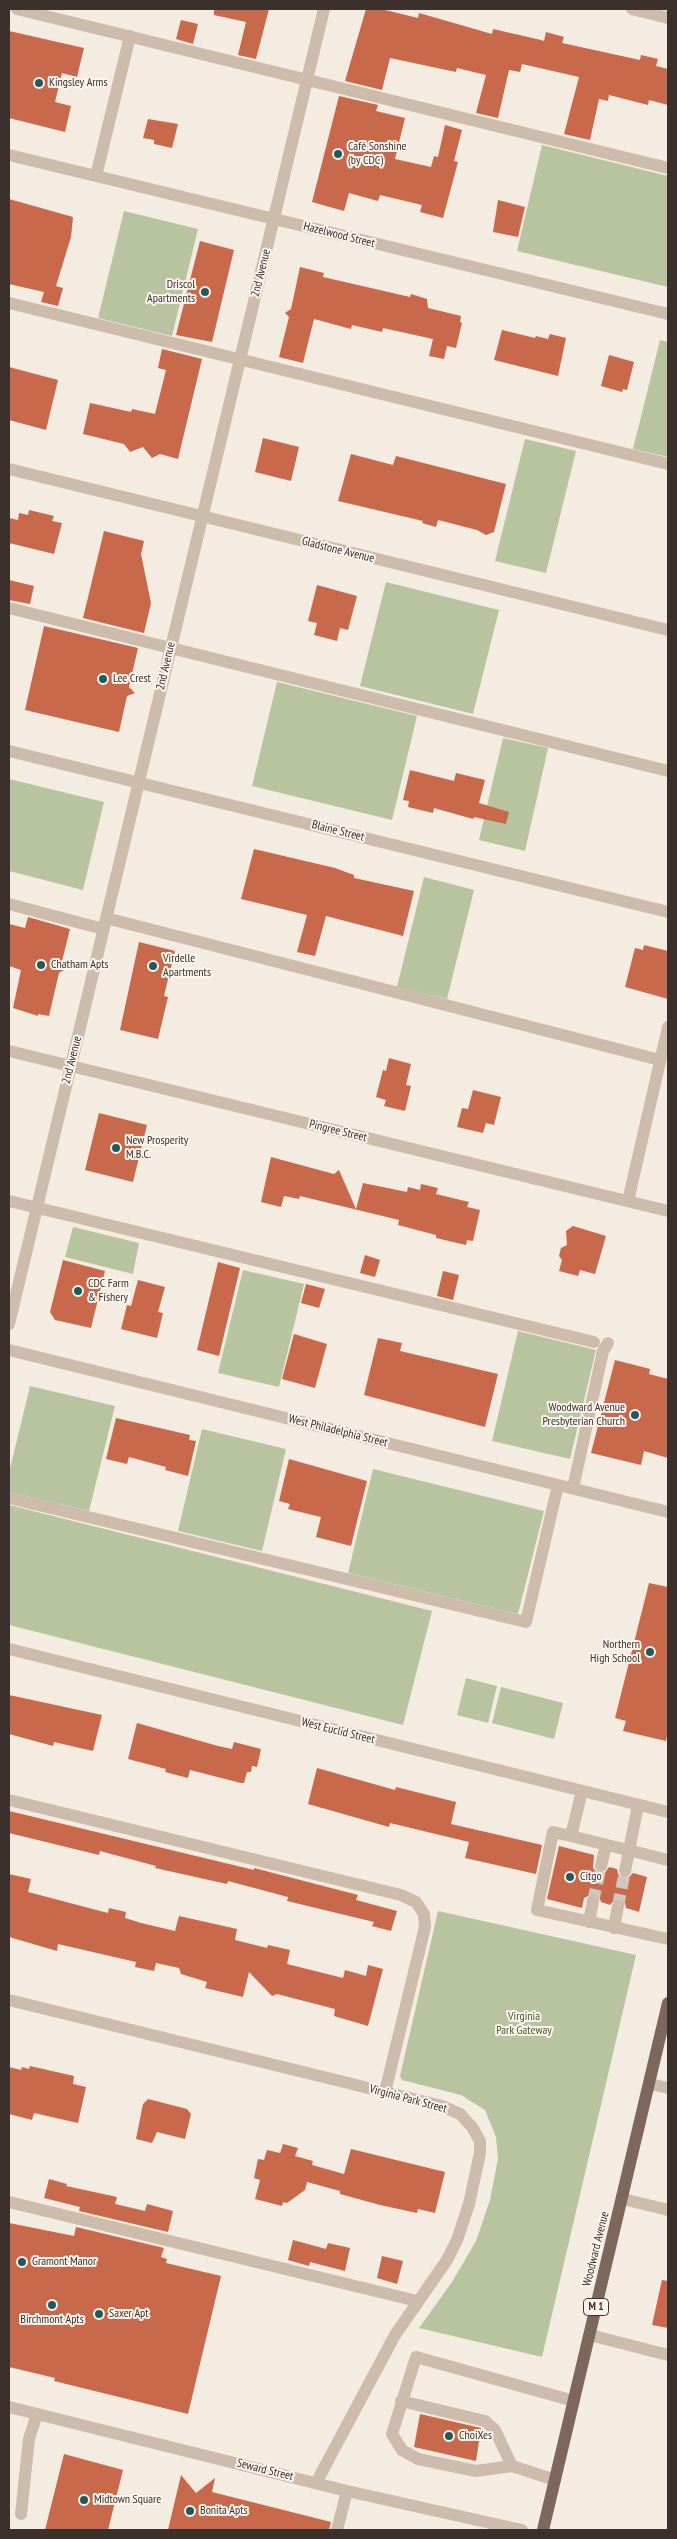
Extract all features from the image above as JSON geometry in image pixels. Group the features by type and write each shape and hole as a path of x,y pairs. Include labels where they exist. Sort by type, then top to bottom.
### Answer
{"main road":[{"name":"Woodward Avenue","path":"542,2530 668,2003"}],"street":[{"path":"17,9 668,168"},
{"name":"2nd Avenue","path":"9,1324 324,9"},
{"path":"632,9 668,18"},
{"path":"96,176 130,36"},
{"name":"Hazelwood Street","path":"9,155 668,314"},
{"path":"9,303 668,464"},
{"name":"Gladstone Avenue","path":"9,469 668,630"},
{"path":"9,608 171,646 668,771"},
{"name":"Blaine Street","path":"9,751 668,912"},
{"path":"9,904 105,923 660,1060"},
{"path":"628,1201 668,1027"},
{"name":"Pingree Street","path":"9,1051 668,1211"},
{"path":"9,1201 594,1342"},
{"path":"573,1488 604,1351 608,1344"},
{"name":"West Philadelphia Street","path":"9,1350 668,1512"},
{"path":"9,1498 526,1622 558,1484"},
{"name":"West Euclid Street","path":"9,1650 668,1812"},
{"path":"571,1836 582,1791"},
{"path":"9,1800 402,1895 416,1902 424,1914 425,1927 385,2092"},
{"path":"625,1871 638,1805"},
{"path":"668,1860 553,1832 537,1910 668,1939"},
{"path":"601,1866 606,1845"},
{"path":"589,1922 593,1901"},
{"path":"614,1928 618,1906"},
{"name":"Virginia Park Street","path":"9,2000 442,2106 460,2114 472,2127 480,2141 480,2153 469,2204 456,2240 447,2260 395,2335 316,2483"},
{"path":"650,2084 668,2088"},
{"path":"622,2199 668,2210"},
{"path":"9,2202 417,2301"},
{"path":"590,2335 668,2355"},
{"path":"555,2480 512,2466 476,2471 418,2459 402,2450 392,2434 416,2358 574,2400"},
{"path":"401,2401 485,2421 495,2430 512,2466"},
{"name":"Seward Street","path":"9,2406 347,2491 522,2530"},
{"path":"21,2514 29,2440 38,2414"},
{"path":"337,2530 347,2491"}],"green space":[{"path":"542,145 668,176 668,287 517,251"},
{"path":"124,211 198,229 172,336 98,318"},
{"path":"660,340 668,342 668,457 633,449"},
{"path":"525,439 576,451 546,573 495,561"},
{"path":"386,582 499,610 473,714 360,686"},
{"path":"277,682 417,716 392,820 252,786"},
{"path":"503,738 548,748 525,851 479,840"},
{"path":"9,779 104,802 83,890 9,871"},
{"path":"424,877 474,890 447,999 397,987"},
{"path":"73,1227 139,1243 133,1274 65,1257"},
{"path":"243,1270 304,1284 279,1387 218,1373"},
{"path":"518,1331 596,1350 570,1459 492,1441"},
{"path":"30,1386 115,1406 89,1511 9,1492 9,1473"},
{"path":"202,1429 286,1449 262,1551 178,1531"},
{"path":"373,1469 544,1511 518,1614 348,1573"},
{"path":"9,1505 432,1611 403,1725 9,1625"},
{"path":"466,1678 497,1686 488,1723 457,1715"},
{"path":"501,1687 563,1703 554,1739 492,1723"},
{"name":"Virginia Park Gateway","path":"438,1911 636,1955 542,2357 419,2328 452,2282 476,2241 490,2200 498,2159 496,2137 485,2110 461,2095 402,2080 400,2076"}],"building":[{"path":"214,9 269,9 256,59 238,55 246,22 214,15"},
{"path":"366,9 381,9 418,18 419,13 492,34 493,29 544,41 546,32 564,37 562,43 640,60 641,55 658,59 656,66 668,69 668,105 649,100 648,105 609,95 608,101 599,99 590,140 564,134 579,77 522,64 520,72 509,70 498,118 476,113 486,75 457,68 456,72 390,58 382,90 345,81"},
{"path":"181,20 198,24 193,44 176,39"},
{"name":"Kingsley Arms","path":"9,31 84,48 77,77 62,73 55,102 71,106 65,132 9,118"},
{"path":"339,96 378,105 376,111 405,118 395,159 431,167 434,156 438,157 445,125 462,130 454,161 458,162 443,218 420,212 422,205 380,195 378,201 349,193 344,211 312,202"},
{"path":"148,119 178,124 172,148 154,144 154,140 143,138"},
{"path":"9,199 73,217 71,237 56,286 63,288 58,306 41,302 44,292 9,284"},
{"path":"498,200 525,207 518,237 493,232"},
{"name":"Driscol Apartments","path":"200,241 234,250 212,342 176,335"},
{"path":"300,267 324,273 323,277 410,297 411,294 427,299 428,308 461,316 460,322 462,323 456,348 447,346 444,359 429,356 433,339 383,328 382,332 352,325 351,329 314,319 303,363 279,357 289,317 285,313 291,309"},
{"path":"502,330 535,338 536,336 548,339 550,334 566,338 558,376 494,360"},
{"path":"162,349 202,359 178,459 160,454 152,458 143,447 130,452 124,444 83,434 90,403 131,412 132,409 155,414 166,370 158,368"},
{"path":"609,355 634,362 627,390 623,389 622,392 601,386"},
{"path":"9,367 58,380 46,430 9,420"},
{"path":"263,438 299,447 291,481 255,472"},
{"path":"351,454 393,465 396,456 506,484 494,532 486,535 477,530 438,520 436,527 422,523 423,521 338,501"},
{"path":"29,510 54,516 52,521 62,523 54,554 9,543 9,518 18,520 19,513 28,515"},
{"path":"104,531 144,541 141,554 151,603 144,633 83,618"},
{"path":"9,580 34,586 30,604 9,600"},
{"path":"317,585 357,596 348,630 340,628 337,641 314,635 317,623 308,621"},
{"name":"Lee Crest","path":"44,626 138,648 129,687 135,693 127,696 119,732 25,710"},
{"path":"410,770 454,781 456,773 485,780 479,803 509,812 506,824 474,817 473,819 434,808 433,813 408,807 409,801 403,800"},
{"path":"254,849 335,868 354,875 354,878 414,891 403,936 326,916 315,956 297,952 307,915 241,899"},
{"name":"Chatham Apts","path":"28,917 70,929 61,965 64,970 59,973 49,1016 38,1014 38,1016 13,1008 21,970 9,966 9,924 25,928"},
{"path":"139,942 175,951 164,996 168,997 158,1039 120,1030"},
{"path":"644,945 668,951 668,999 625,987 635,948 643,950"},
{"path":"389,1058 411,1064 406,1085 411,1086 405,1111 384,1106 386,1100 376,1097 383,1070 386,1071"},
{"path":"473,1090 501,1097 494,1125 486,1123 483,1133 457,1127 462,1108 468,1109"},
{"name":"New Prosperity M.B.C.","path":"99,1113 147,1125 133,1182 85,1170"},
{"path":"271,1157 334,1174 339,1170 356,1209 363,1183 407,1192 408,1187 420,1190 421,1184 438,1188 436,1194 469,1202 467,1207 480,1210 473,1241 467,1240 466,1245 436,1238 436,1235 398,1225 399,1220 300,1196 299,1199 284,1196 281,1207 261,1202"},
{"path":"573,1226 606,1236 595,1274 580,1270 578,1276 559,1271 562,1260 559,1256 561,1248 567,1245 566,1231"},
{"path":"365,1255 380,1260 375,1277 360,1273"},
{"name":"CDC Farm & Fishery","path":"63,1260 105,1271 91,1328 55,1320 50,1312"},
{"path":"218,1262 240,1268 219,1356 197,1350"},
{"path":"443,1271 459,1275 453,1300 437,1296"},
{"path":"138,1280 165,1287 158,1312 163,1313 157,1338 121,1329 127,1305 131,1306"},
{"path":"306,1284 325,1289 319,1308 301,1303"},
{"path":"294,1334 327,1344 315,1388 282,1379"},
{"path":"378,1338 402,1343 400,1351 498,1374 485,1427 364,1395"},
{"name":"Woodward Avenue Presbyterian Church","path":"615,1360 650,1369 649,1374 668,1379 668,1458 644,1451 641,1465 591,1453"},
{"path":"116,1418 190,1435 189,1440 196,1441 188,1476 165,1470 166,1467 129,1457 127,1464 106,1459"},
{"path":"289,1459 367,1481 351,1546 316,1537 321,1517 288,1509 290,1504 279,1501"},
{"name":"Northern High School","path":"649,1583 668,1587 668,1730 666,1741 623,1731 626,1721 615,1718"},
{"path":"9,1695 102,1715 93,1751 54,1742 53,1746 9,1734"},
{"path":"137,1723 232,1749 234,1742 261,1749 257,1767 252,1766 251,1772 247,1772 244,1783 241,1783 190,1770 188,1778 165,1772 166,1769 128,1759"},
{"path":"317,1768 395,1790 396,1787 456,1802 451,1824 542,1845 536,1874 465,1858 469,1842 390,1823 389,1827 308,1804"},
{"path":"9,1811 254,1870 254,1868 358,1895 356,1900 397,1911 391,1931 372,1926 374,1922 287,1901 288,1897 228,1881 227,1884 155,1868 156,1866 100,1851 99,1855 9,1833"},
{"path":"559,1846 594,1855 593,1868 599,1874 604,1874 609,1867 617,1869 618,1874 623,1879 628,1878 633,1873 647,1877 639,1912 626,1908 625,1903 620,1898 615,1899 610,1905 601,1902 599,1895 594,1893 584,1898 582,1908 547,1899"},
{"path":"9,1874 31,1879 28,1892 108,1913 109,1908 126,1912 125,1918 141,1923 175,1931 179,1916 237,1929 235,1940 267,1948 268,1945 290,1950 287,1964 343,1978 345,1970 366,1976 368,1965 383,1969 368,2026 334,2016 335,2009 277,1994 272,1996 249,1972 243,1997 205,1988 207,1982 181,1974 179,1968 156,1963 154,1971 135,1967 136,1962 58,1944 57,1951 9,1937"},
{"path":"30,2066 74,2076 73,2084 86,2087 78,2123 34,2113 32,2120 9,2114 9,2067 21,2070 22,2067 29,2069"},
{"path":"148,2099 187,2109 191,2114 185,2139 157,2132 152,2143 136,2139 143,2104"},
{"path":"283,2144 298,2148 295,2156 313,2161 312,2165 344,2174 351,2149 445,2172 435,2213 418,2209 417,2213 380,2205 340,2194 340,2191 307,2182 305,2190 287,2203 283,2202 282,2206 255,2199 260,2180 254,2178 258,2159 264,2160 267,2150 280,2153"},
{"path":"49,2179 67,2184 66,2186 117,2197 115,2204 145,2211 147,2204 173,2211 168,2232 79,2211 80,2207 44,2198"},
{"path":"9,2223 74,2236 76,2227 164,2248 161,2257 167,2259 166,2263 221,2276 188,2414 54,2381 55,2378 9,2367"},
{"path":"293,2240 326,2249 328,2243 350,2248 345,2271 310,2262 309,2266 288,2260"},
{"path":"382,2256 403,2261 397,2284 377,2278"},
{"path":"662,2280 668,2281 668,2328 652,2325"},
{"name":"ChoiXes","path":"420,2414 481,2428 476,2461 414,2447"},
{"name":"Midtown Square","path":"64,2454 123,2470 108,2530 45,2530"},
{"path":"181,2475 196,2493 215,2478 212,2492 331,2522 329,2530 168,2530"}],"tunnel":[{"path":"593,1901 601,1866"},
{"path":"618,1906 625,1871"}],"place":[{"name":"Kingsley Arms","path":"39,83"},
{"name":"Café Sonshine (by CDC)","path":"338,154"},
{"name":"Driscol Apartments","path":"205,292"},
{"name":"Lee Crest","path":"103,679"},
{"name":"Chatham Apts","path":"41,965"},
{"name":"Virdelle Apartments","path":"153,966"},
{"name":"New Prosperity M.B.C.","path":"116,1148"},
{"name":"CDC Farm & Fishery","path":"78,1291"},
{"name":"Woodward Avenue Presbyterian Church","path":"635,1415"},
{"name":"Northern High School","path":"650,1652"},
{"name":"Citgo","path":"570,1877"},
{"name":"Gramont Manor","path":"22,2262"},
{"name":"Birchmont Apts","path":"52,2305"},
{"name":"Saxer Apt","path":"99,2314"},
{"name":"ChoiXes","path":"449,2436"},
{"name":"Midtown Square","path":"84,2500"},
{"name":"Bonita Apts","path":"190,2511"}]}
